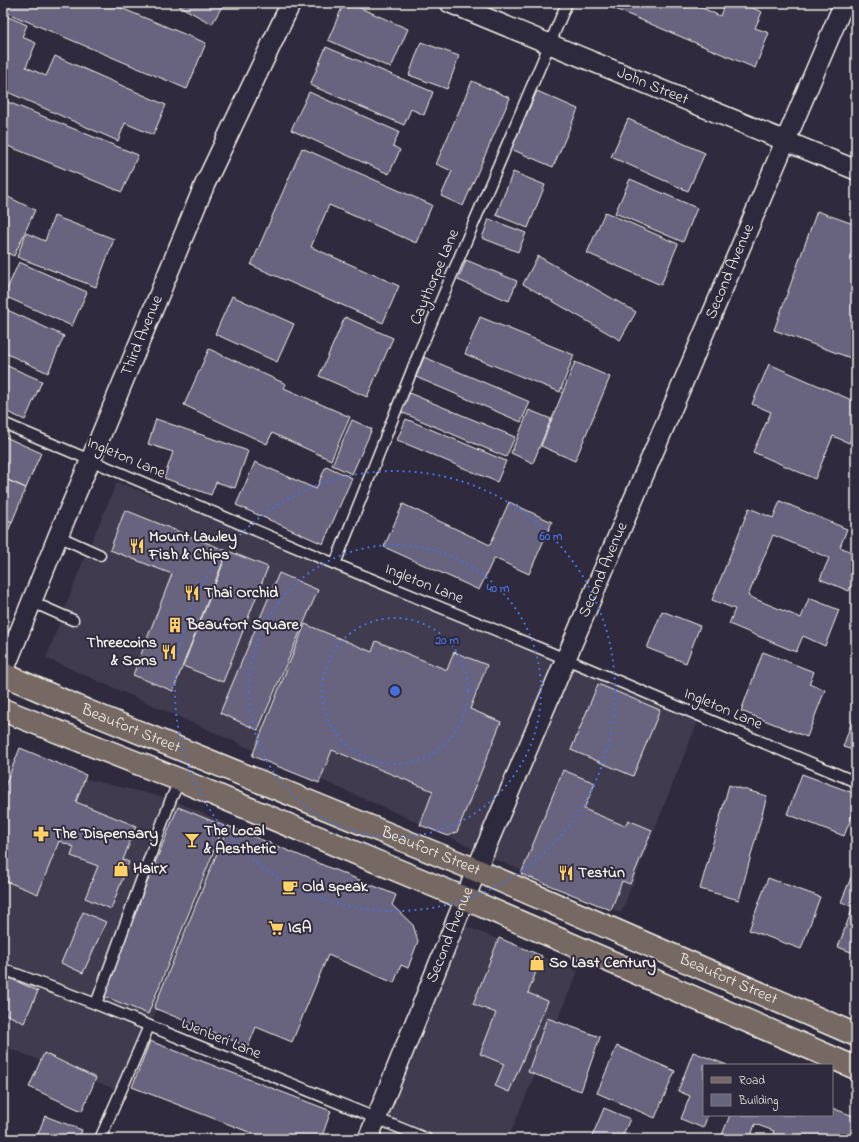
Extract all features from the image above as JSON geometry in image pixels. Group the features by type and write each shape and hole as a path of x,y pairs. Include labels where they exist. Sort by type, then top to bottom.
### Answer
{"main road":[{"name":"Beaufort Street","path":"3,674 87,711 476,870 856,1035"},
{"name":"Beaufort Street","path":"3,710 180,780 464,898 856,1068"}],"street":[{"name":"Third Avenue","path":"3,674 58,536 205,184 291,3"},
{"name":"John Street","path":"450,3 856,170"},
{"name":"Second Avenue","path":"368,1139 464,898 844,3"}],"lane":[{"name":"Caythorpe Lane","path":"335,564 420,350 567,3"},
{"name":"Ingleton Lane","path":"3,423 856,782"},
{"path":"58,536 100,555"},
{"path":"32,602 73,620"},
{"path":"96,1004 171,799 180,780"},
{"name":"Wenberi Lane","path":"3,969 96,1004 427,1139"},
{"path":"100,1139 149,1026"}],"shaded area":[{"path":"117,482 335,564 700,716 621,913 483,854 448,836 46,658 82,564"},
{"path":"3,759 171,799 238,829 120,1091 3,1046"},
{"path":"455,922 578,971 508,1139 427,1139 376,1118"}],"building":[{"path":"9,3 106,3 206,43 187,89 5,12"},
{"path":"174,3 224,3 212,24"},
{"path":"344,3 349,3 408,29 391,68 328,40"},
{"path":"601,3 691,3 720,16 725,3 741,3 762,12 755,28 769,33 755,68"},
{"path":"4,15 27,25 22,37 36,43 26,67 46,76 55,56 166,105 153,135 125,123 118,141 3,90"},
{"path":"421,42 459,56 447,89 409,75"},
{"path":"326,47 433,92 424,115 411,109 404,125 310,85"},
{"path":"472,81 510,98 463,206 441,196 452,171 436,164"},
{"path":"537,91 578,109 553,167 511,149"},
{"path":"309,92 399,132 393,146 400,150 389,174 291,130"},
{"path":"3,100 138,155 122,192 3,144"},
{"path":"628,119 705,153 688,191 611,157"},
{"path":"302,148 432,205 416,243 329,205 311,247 399,286 383,323 251,265"},
{"path":"513,172 545,185 528,228 496,215"},
{"path":"630,179 697,208 683,242 615,213"},
{"path":"4,195 35,210 14,256 3,251"},
{"path":"817,211 856,225 856,360 774,330"},
{"path":"605,212 678,244 661,285 587,253"},
{"path":"54,216 114,239 96,287 17,257 26,233 45,241"},
{"path":"489,219 526,233 518,252 482,238"},
{"path":"538,256 636,312 620,340 523,284"},
{"path":"466,260 517,281 509,301 458,280"},
{"path":"19,262 87,292 72,326 4,296"},
{"path":"232,296 294,324 277,362 215,334"},
{"path":"3,308 64,336 48,373 3,352"},
{"path":"345,317 393,338 367,397 319,376"},
{"path":"480,317 574,355 560,392 465,354"},
{"path":"209,349 286,384 284,388 350,417 331,460 272,433 267,444 184,405"},
{"path":"424,357 530,402 521,422 416,377"},
{"path":"575,362 610,377 575,461 541,446"},
{"path":"3,364 42,381 25,420 3,410"},
{"path":"769,364 856,402 856,426 849,443 833,436 815,479 753,452 771,412 752,404"},
{"path":"409,393 515,437 506,457 401,412"},
{"path":"529,410 551,419 533,463 511,453"},
{"path":"156,419 248,451 235,488 216,482 211,495 164,478 173,452 148,444"},
{"path":"406,419 506,461 497,482 397,440"},
{"path":"352,420 372,429 352,474 332,465"},
{"path":"3,436 41,453 26,488 3,478"},
{"path":"255,462 316,489 326,466 352,478 323,544 236,505"},
{"path":"3,478 26,488 12,522 3,518"},
{"path":"780,501 847,529 840,547 856,554 856,572 849,591 820,579 829,558 773,535 748,596 801,618 809,598 839,610 825,646 803,636 796,652 729,624 735,609 712,600 749,508 773,518"},
{"path":"509,502 552,522 529,574 494,558 479,590 384,547 403,504 490,545"},
{"name":"Beaufort Square","path":"125,510 227,551 173,691 133,675 172,574 110,550"},
{"path":"3,518 12,522 3,543"},
{"path":"228,551 268,567 223,682 183,666"},
{"path":"279,573 318,590 258,730 220,713"},
{"path":"662,611 700,626 686,663 647,648"},
{"path":"305,624 372,652 376,641 447,670 454,652 487,665 470,709 501,722 457,832 448,836 420,825 433,791 332,750 319,783 252,756"},
{"path":"763,652 814,672 809,684 825,690 807,737 741,711"},
{"path":"598,684 660,710 633,776 571,750"},
{"path":"856,709 856,751 843,747"},
{"path":"20,748 86,775 76,802 136,826 123,860 129,862 111,909 85,898 98,866 71,856 74,847 59,841 38,894 3,880 3,791"},
{"path":"563,770 595,783 584,809 625,826 628,820 652,830 630,884 622,881 611,910 521,874"},
{"path":"802,774 856,794 856,805 844,836 787,814"},
{"path":"729,785 767,796 739,900 700,889"},
{"path":"178,807 224,826 148,1014 101,995"},
{"path":"228,826 396,895 392,905 413,925 418,941 408,968 401,965 394,983 328,955 292,1042 256,1027 248,1047 154,1008"},
{"path":"856,865 856,954 838,947 853,907 841,902"},
{"path":"768,878 820,897 801,949 749,930"},
{"path":"83,912 106,922 83,973 61,963"},
{"path":"499,938 542,956 528,993 548,1001 509,1092 495,1086 504,1064 480,1054 496,1013 473,1004"},
{"path":"3,975 38,991 24,1023 4,1013 3,1015"},
{"path":"547,1018 600,1037 581,1091 528,1072"},
{"path":"150,1041 331,1111 321,1139 267,1139 132,1087"},
{"path":"617,1046 675,1071 655,1118 597,1093"},
{"path":"693,1052 724,1064 703,1064 703,1116 708,1116 703,1128 681,1119 690,1096 678,1091"},
{"path":"44,1053 96,1078 82,1111 29,1087"},
{"path":"604,1108 630,1119 621,1139 591,1139"},
{"path":"833,1108 856,1117 856,1139 771,1139 774,1131 755,1124 750,1139 731,1139 722,1135 730,1116 833,1116"},
{"path":"45,1116 82,1130 79,1139 36,1139"}],"place":[{"name":"Mount Lawley Fish & Chips","path":"137,546"},
{"name":"Thai Orchid","path":"192,593"},
{"name":"Beaufort Square","path":"175,625"},
{"name":"Threecoins & Sons","path":"169,652"},
{"name":"The Dispensary","path":"41,834"},
{"name":"The Local & Aesthetic","path":"192,840"},
{"name":"HairX","path":"121,869"},
{"name":"Testùn","path":"566,873"},
{"name":"Old speak","path":"290,887"},
{"name":"IGA","path":"276,928"},
{"name":"So Last Century","path":"537,963"}]}
